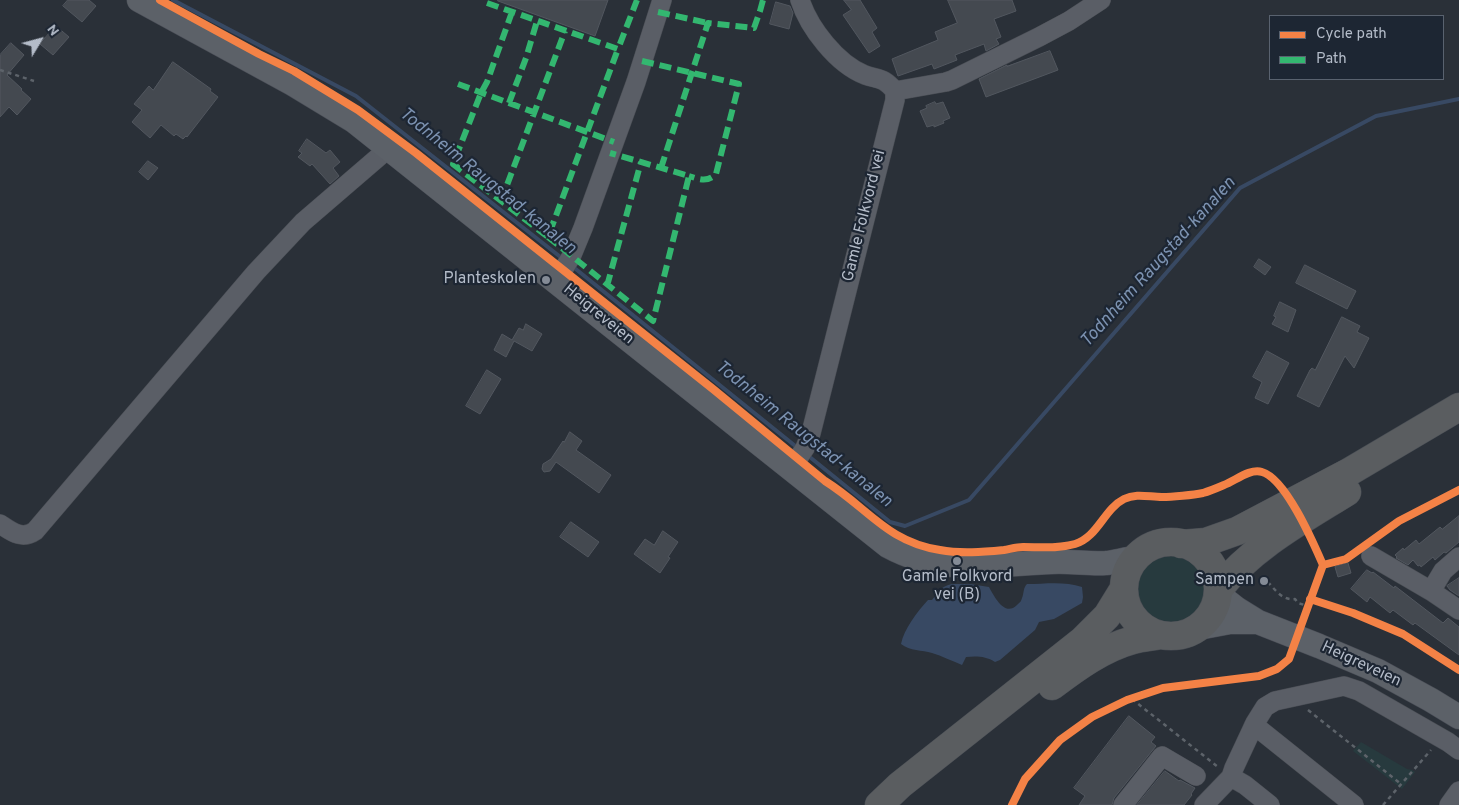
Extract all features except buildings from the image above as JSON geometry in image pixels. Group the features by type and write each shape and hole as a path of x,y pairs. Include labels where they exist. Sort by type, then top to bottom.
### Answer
{"highway":[{"path":"1181,544 1206,542 1237,531 1349,472 1459,407"},
{"path":"1218,592 1240,565 1274,539 1357,486 1459,428"},
{"path":"1168,542 1181,544 1196,550 1208,560 1217,579 1218,592 1212,613 1198,628 1181,636 1172,637 1148,631 1130,614 1125,603 1125,577 1129,567 1144,550 1168,542"},
{"path":"879,805 900,786 1083,640 1107,616 1124,589"},
{"path":"905,805 990,734 1078,668 1119,645 1141,638 1160,635"}],"main road":[{"name":"Heigreveien","path":"138,0 321,100 354,121 389,148 563,270 799,457 882,541 901,553 933,563 965,566 1052,562 1107,563 1136,558"},
{"name":"Heigreveien","path":"1073,563 1114,578 1124,589"},
{"name":"Heigreveien","path":"1218,592 1233,606 1258,622 1378,671 1459,717"},
{"name":"Heigreveien","path":"1198,628 1230,622 1258,622"}],"street":[{"path":"563,270 602,176 636,82 662,0"},
{"path":"800,0 815,31 836,55 853,68 878,78 895,90 952,80 1039,37 1101,0"},
{"name":"Gamle Folkvord vei","path":"799,457 811,433 895,100 895,90"},
{"path":"0,524 18,535 27,536 35,531 256,272 303,222 389,148"},
{"path":"1371,556 1431,591 1459,610"},
{"path":"1431,591 1443,571 1459,557"},
{"path":"1204,805 1232,776 1254,725 1265,707 1275,701 1292,697 1344,686 1359,691 1459,750"},
{"path":"1254,725 1354,805"},
{"path":"1123,805 1162,756 1196,776"},
{"path":"1232,776 1270,805"},
{"path":"1449,805 1459,791"}],"path":[{"path":"0,70 34,81"},
{"path":"1268,582 1280,596 1290,600 1295,599 1308,606"},
{"path":"1292,697 1401,784"},
{"path":"1133,698 1232,776"},
{"path":"1383,805 1441,738"}],"green space":[{"path":"1171,556 1184,559 1196,566 1203,578 1206,591 1203,604 1196,616 1184,623 1171,626 1158,623 1146,616 1139,604 1136,591 1139,578 1146,566 1158,559"},
{"path":"1361,742 1415,772 1402,789 1353,751"}],"water":[{"path":"1062,583 1075,585 1082,587 1083,597 1082,603 1054,619 1039,622 1035,630 1000,660 995,662 981,657 966,657 962,665 936,654 912,649 901,644 915,615 928,600 932,600 943,588 952,584 989,587 1001,605 1008,609 1013,608 1020,602 1027,584"}],"waterway":[{"name":"Todnheim Raugstad-kanalen","path":"173,0 356,96 563,259"},
{"name":"Todnheim Raugstad-kanalen","path":"806,454 890,522 905,526 969,500 1240,188 1376,116 1459,99"},
{"name":"Todnheim Raugstad-kanalen","path":"572,266 799,449"}],"marked path":[{"path":"487,3 618,49 637,0"},
{"path":"661,168 708,23 754,28 763,0"},
{"path":"512,12 487,82 453,164 548,237 618,49"},
{"path":"658,12 708,23"},
{"path":"509,103 526,58 537,21"},
{"path":"501,201 565,31"},
{"path":"642,61 739,84 716,174 709,179 689,176"},
{"path":"458,84 614,142"},
{"path":"548,237 653,321 689,176 610,153"},
{"path":"607,286 641,162"}],"cycle path":[{"path":"160,0 294,71 358,110 416,153 713,389 825,481 891,532 906,540 940,550 964,552 996,551 1021,547 1069,546 1090,535 1111,509 1129,497 1171,497 1203,493 1248,473 1257,471 1271,477 1289,498 1306,527 1323,565"},
{"path":"1012,805 1025,779 1060,740 1092,717 1127,700 1163,688 1259,676 1277,669 1289,659 1323,565 1346,559 1399,521 1459,490"},
{"path":"1310,599 1353,613 1403,634 1459,670"}],"place":[{"name":"Planteskolen","path":"546,280"},
{"name":"Gamle Folkvord vei (B)","path":"957,561"},
{"name":"Sampen","path":"1264,581"}]}
